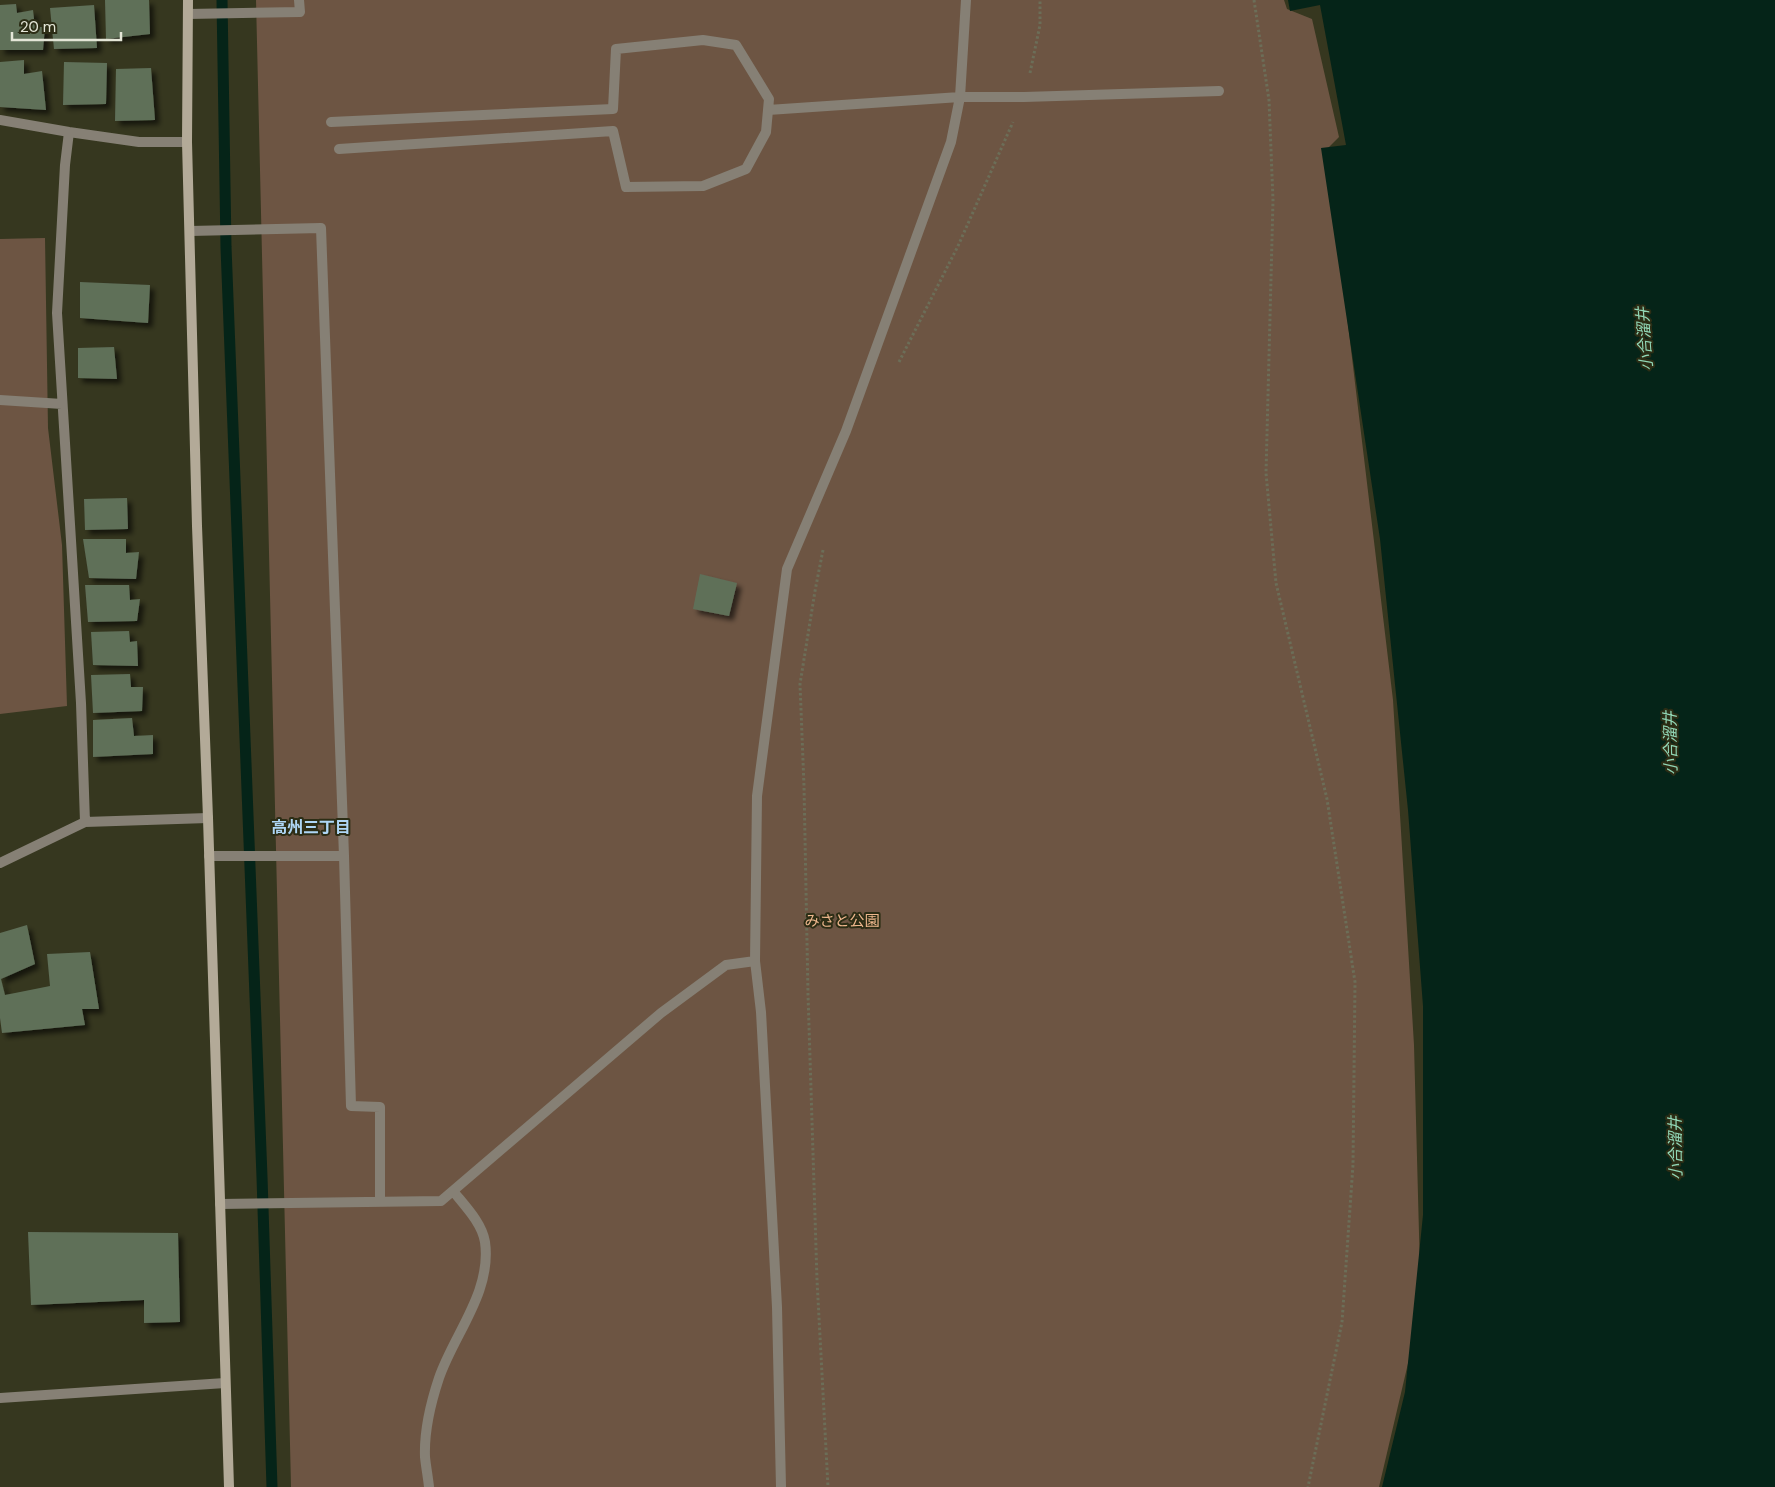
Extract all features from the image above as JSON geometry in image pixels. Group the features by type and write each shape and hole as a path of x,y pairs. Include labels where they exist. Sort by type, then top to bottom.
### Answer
{"street":[{"path":"188,0 187,142 197,526 229,1487"},
{"path":"188,14 300,12 299,0"},
{"path":"781,1487 777,1307 761,1012 755,961 757,796 787,569 846,431 951,142 960,97 966,0"},
{"path":"331,122 613,110 616,49 703,40 736,45 769,99 766,132 746,169 703,186 626,187 613,131 339,149"},
{"path":"768,110 960,97 1024,98 1219,91"},
{"path":"0,120 140,142 187,142"},
{"path":"68,132 57,313 81,703 84,822"},
{"path":"190,231 321,228 344,856 351,1106 380,1107 380,1202"},
{"path":"0,400 62,404"},
{"path":"0,863 84,822 208,818"},
{"path":"209,856 344,856"},
{"path":"220,1204 441,1201 661,1013 726,965 755,961"},
{"path":"429,1487 425,1455 429,1415 440,1377 476,1298 484,1273 485,1241 474,1218 453,1191"},
{"path":"0,1398 225,1383"}],"path":[{"path":"898,366 958,246 1024,98 1040,26 1040,0"},
{"path":"1254,0 1269,100 1273,200 1266,473 1274,565 1278,593 1327,799 1354,982 1353,1165 1342,1322 1308,1487"},
{"path":"825,542 800,684 817,1270 828,1487"}],"green space":[{"name":"みさと公園","path":"256,0 1284,0 1287,9 1312,19 1339,137 1327,149 1393,700 1414,1045 1421,1308 1379,1487 291,1487"},
{"path":"45,238 48,428 62,545 67,706 0,714 0,239"}],"water":[{"name":"小合溜井","path":"1288,0 1775,0 1775,1487 1382,1487 1405,1392 1423,1215 1423,1006 1408,810 1380,539 1321,148 1346,145 1320,5 1290,11"}],"building":[{"path":"105,0 149,0 150,34 106,39"},
{"path":"16,4 17,13 33,10 35,27 45,27 43,50 0,50 0,5"},
{"path":"94,5 97,48 54,49 50,8"},
{"path":"24,60 24,74 42,71 46,110 0,107 0,62"},
{"path":"64,62 107,63 106,104 63,105"},
{"path":"151,68 155,120 115,121 116,69"},
{"path":"80,282 150,285 148,323 80,318"},
{"path":"114,347 117,379 78,378 78,348"},
{"path":"127,498 128,529 85,530 84,499"},
{"path":"83,539 126,539 126,553 139,552 136,579 89,578"},
{"path":"700,574 737,583 729,616 693,609"},
{"path":"85,585 129,585 130,600 140,599 137,621 88,622"},
{"path":"129,631 130,642 137,641 138,666 93,665 91,632"},
{"path":"130,674 131,687 143,687 142,711 93,713 91,675"},
{"path":"132,718 134,736 153,735 153,754 93,757 93,720"},
{"path":"27,925 35,964 1,979 5,995 50,986 47,954 90,952 99,1009 82,1009 85,1025 2,1033 0,1018 0,933"},
{"path":"28,1232 178,1233 180,1322 144,1323 144,1300 31,1305"}],"waterway":[{"path":"222,0 226,247 272,1487"}],"district":[{"name":"高州三丁目","path":"311,827"}]}
